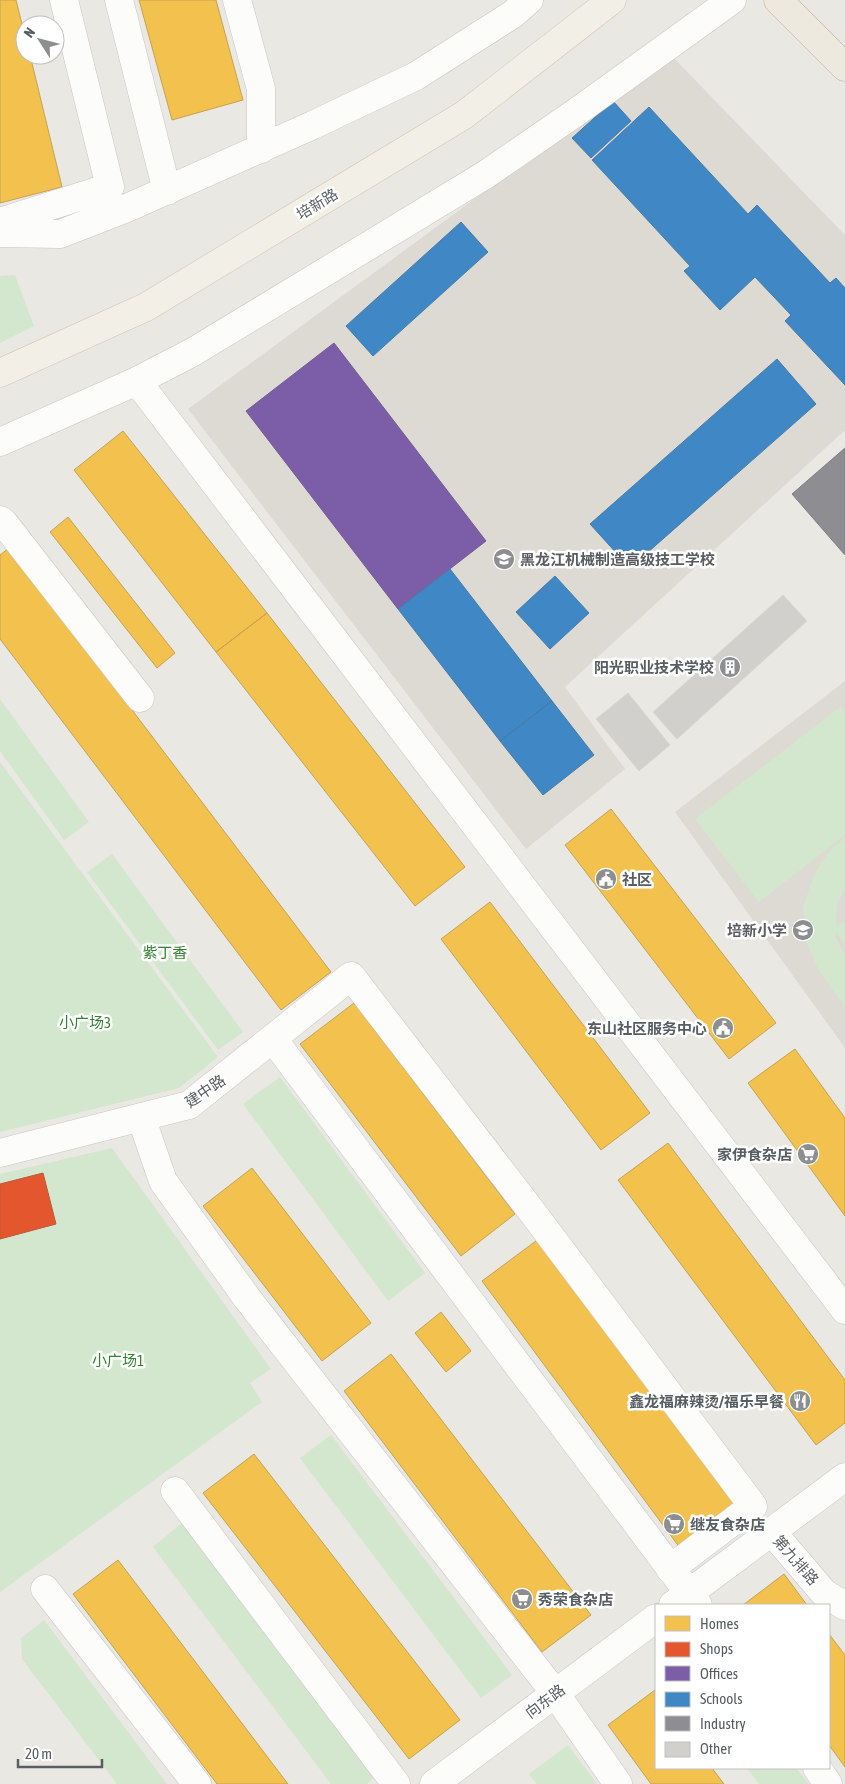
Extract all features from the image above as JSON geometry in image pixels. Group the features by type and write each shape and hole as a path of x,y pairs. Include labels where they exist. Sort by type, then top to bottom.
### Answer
{"highway":[{"path":"778,0 845,67"}],"main road":[{"name":"培新路","path":"0,373 146,307 464,115 612,0"}],"street":[{"path":"0,222 110,187 64,0"},
{"path":"119,0 167,191"},
{"path":"236,0 261,89 260,149"},
{"path":"0,233 60,234 167,191 416,76 513,14 529,0"},
{"path":"0,442 137,381 193,352 485,175 732,0"},
{"path":"137,381 845,1310"},
{"path":"0,520 140,698"},
{"name":"建中路","path":"0,1153 189,1105 351,976 530,1209 752,1506 670,1569"},
{"path":"273,1039 670,1569 686,1601 772,1532 845,1477"},
{"path":"141,1118 163,1181 247,1298 555,1694 618,1784"},
{"path":"175,1491 396,1784"},
{"name":"第九排路","path":"772,1532 824,1593 845,1606"},
{"path":"44,1589 197,1784"},
{"name":"向东路","path":"434,1784 655,1619"},
{"path":"818,1769 828,1784"}],"shaded area":[{"name":"黑龙江机械制造高级技工学校","path":"671,55 845,235 845,430 565,687 625,769 526,849 188,409"},
{"name":"培新小学","path":"845,681 845,1048 675,812"}],"green space":[{"path":"15,275 34,326 0,343 0,276"},
{"path":"0,699 89,822 64,840 0,751"},
{"path":"840,707 845,713 845,835 759,902 695,819"},
{"name":"小广场3","path":"0,762 218,1057 179,1088 0,1132"},
{"path":"845,838 845,888 837,904 836,926 845,920 845,945 836,932 835,935 845,956 845,1007 819,971 807,944 803,907 814,875 829,851"},
{"name":"紫丁香","path":"112,854 243,1032 218,1050 87,872"},
{"path":"280,1077 425,1273 388,1301 243,1104"},
{"name":"小广场1","path":"112,1148 271,1369 250,1383 262,1402 0,1592 0,1174"},
{"path":"331,1435 512,1675 481,1698 300,1458"},
{"path":"183,1522 376,1776 367,1784 331,1784 153,1547"},
{"path":"44,1620 167,1784 117,1784 22,1659 21,1638"},
{"path":"568,1745 597,1784 537,1784 529,1774"},
{"path":"748,1769 797,1769 809,1784 759,1784"}],"building: Homes":[{"path":"0,0 16,0 20,15 15,15 15,65 32,65 62,187 0,203"},
{"path":"139,0 216,0 243,100 172,120"},
{"path":"123,431 267,613 216,652 74,470"},
{"path":"68,517 175,653 157,668 50,532"},
{"path":"9,548 331,972 281,1010 0,639 0,555"},
{"path":"267,613 465,867 415,906 216,652"},
{"path":"611,809 776,1023 729,1059 565,845"},
{"path":"490,902 650,1113 601,1150 441,939"},
{"path":"354,1003 515,1214 461,1256 300,1044"},
{"path":"795,1049 845,1118 845,1216 748,1083"},
{"path":"668,1143 845,1380 845,1423 816,1445 618,1180"},
{"path":"252,1168 371,1323 322,1361 203,1206"},
{"path":"544,1235 745,1507 683,1552 482,1281"},
{"path":"441,1312 471,1351 446,1372 415,1333"},
{"path":"391,1354 591,1615 542,1652 344,1391"},
{"path":"254,1454 460,1720 409,1759 203,1493"},
{"path":"118,1560 288,1784 217,1784 73,1594"},
{"path":"784,1574 806,1604 744,1604"},
{"path":"830,1635 845,1655 845,1767 830,1746"},
{"path":"655,1690 655,1769 713,1769 724,1784 651,1784 608,1725"}],"building: Shops":[{"path":"43,1173 56,1224 0,1239 0,1184"}],"building: Offices":[{"path":"334,343 486,541 398,609 246,411"}],"building: Schools":[{"path":"613,101 631,121 591,158 572,138"},
{"path":"649,107 748,214 757,205 830,283 836,278 845,288 845,385 785,321 791,315 755,277 720,310 684,271 690,266 592,160"},
{"path":"461,222 488,252 373,356 346,326"},
{"path":"777,359 816,404 630,568 590,524"},
{"path":"450,569 552,701 500,741 398,609"},
{"path":"555,576 589,613 550,649 516,612"},
{"path":"552,701 594,755 543,795 500,741"}],"building: Industry":[{"path":"845,448 845,555 792,494"}],"building: Other":[{"name":"阳光职业技术学校","path":"783,595 807,621 677,739 653,712"},
{"path":"628,693 670,745 639,771 596,719"}],"place":[{"name":"黑龙江机械制造高级技工学校","path":"504,559"},
{"name":"阳光职业技术学校","path":"730,667"},
{"name":"社区","path":"606,879"},
{"name":"培新小学","path":"803,930"},
{"name":"东山社区服务中心","path":"723,1028"},
{"name":"家伊食杂店","path":"808,1154"},
{"name":"鑫龙福麻辣烫/福乐早餐","path":"800,1401"},
{"name":"继友食杂店","path":"674,1524"},
{"name":"秀荣食杂店","path":"522,1599"}]}
